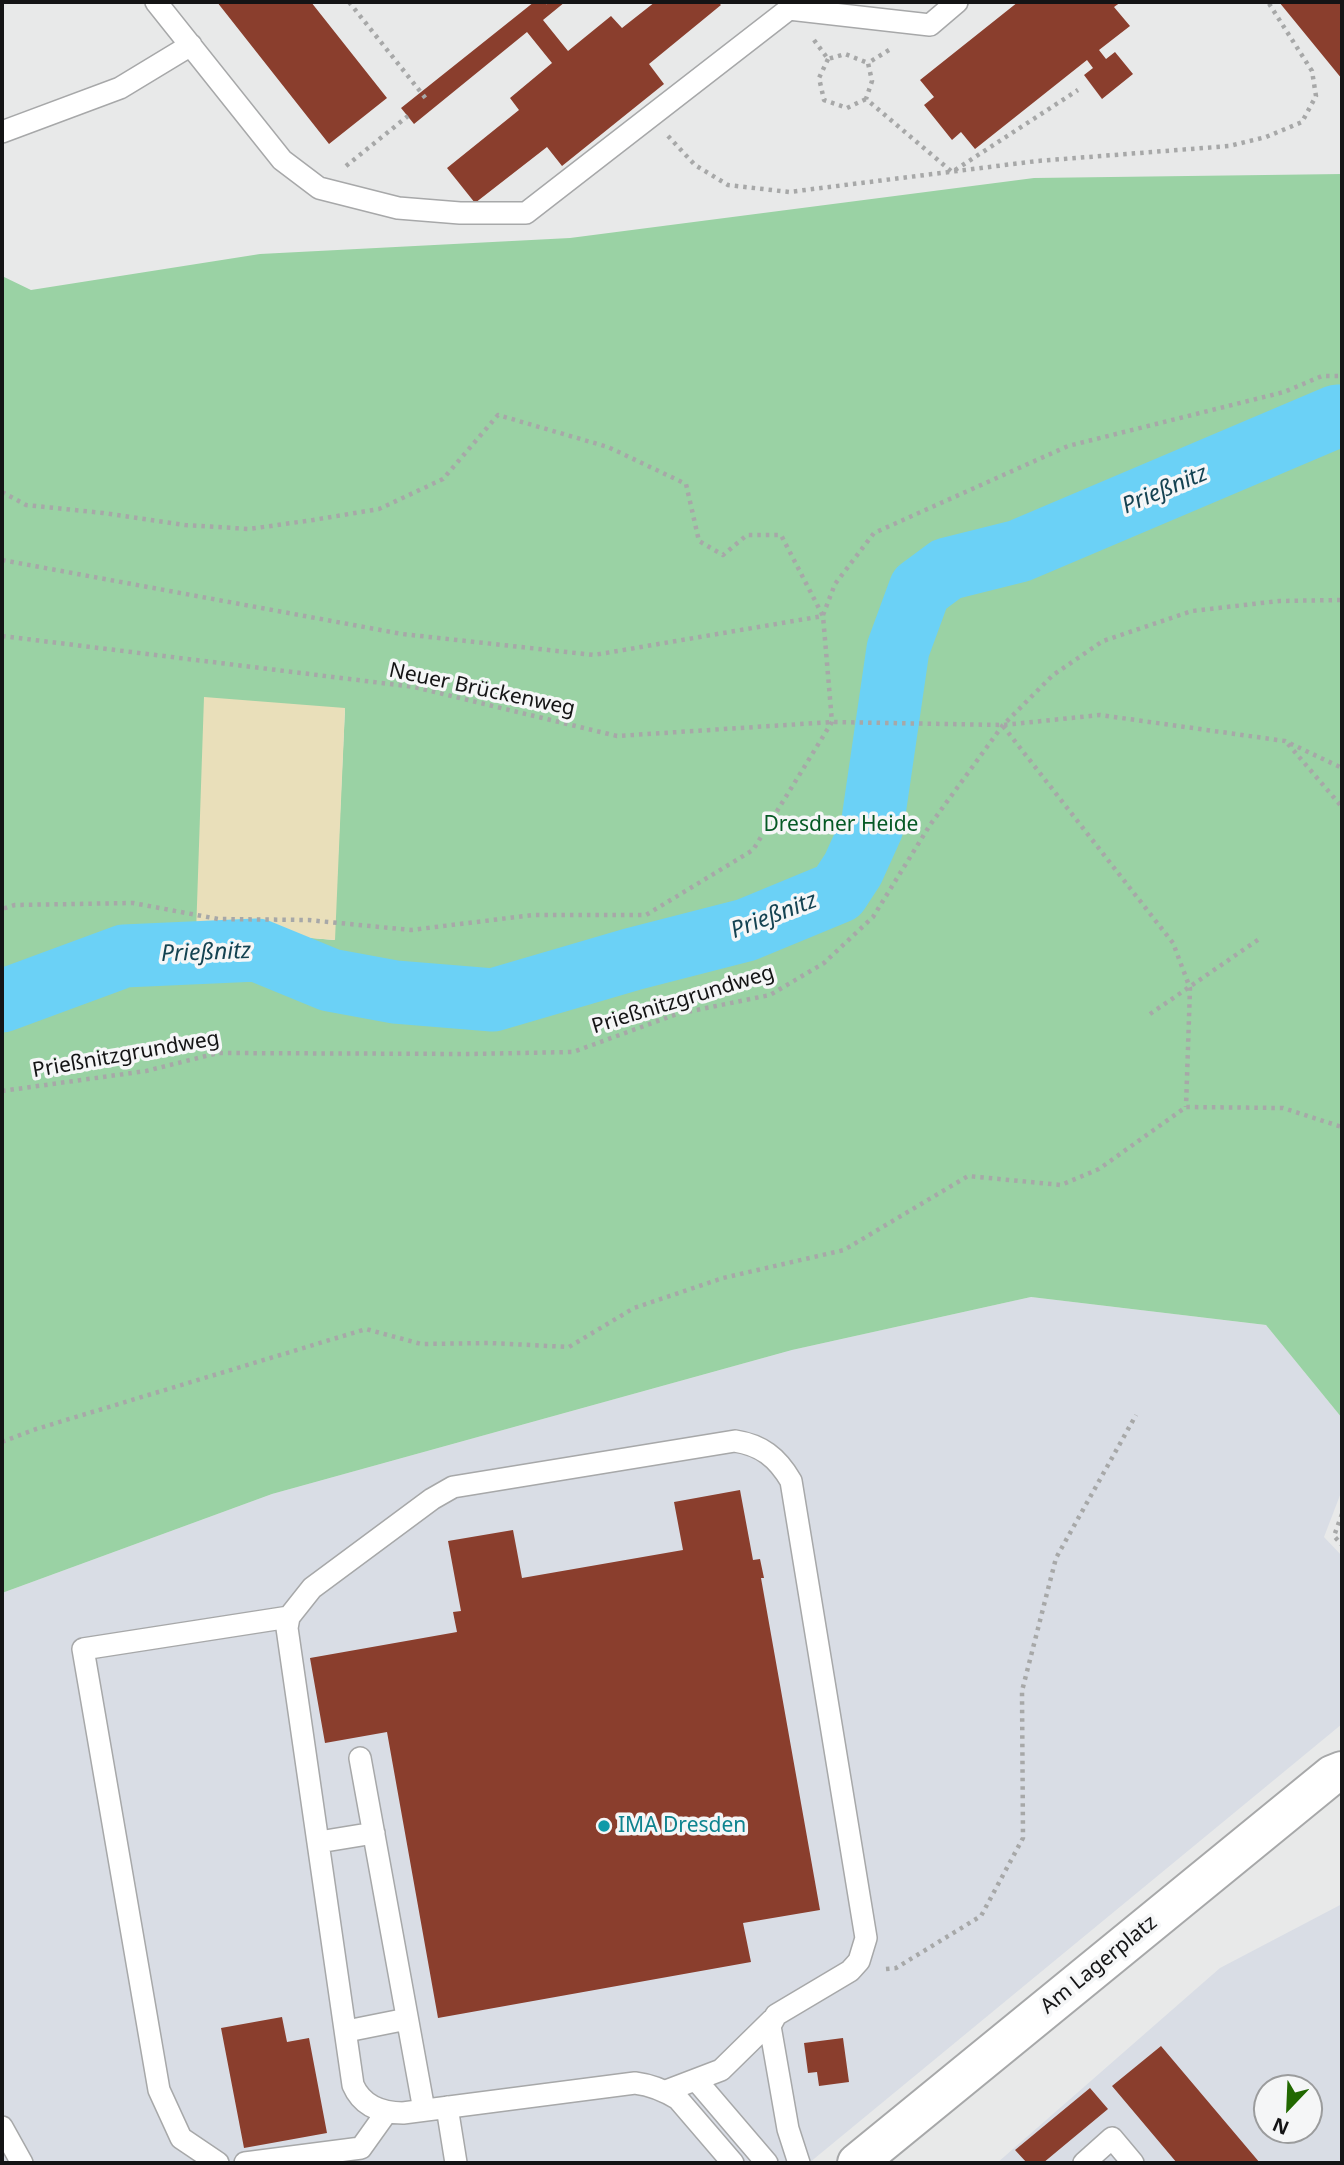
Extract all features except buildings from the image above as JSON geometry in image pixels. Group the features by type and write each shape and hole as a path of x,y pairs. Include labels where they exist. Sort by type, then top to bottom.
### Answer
{"street":[{"name":"Am Lagerplatz","path":"857,2163 1332,1775 1342,1771"}],"lane":[{"path":"156,2 282,160 319,188 398,208 526,214 793,6 930,25 957,2"},
{"path":"2,132 120,88 191,45"},
{"path":"666,2091 721,2070 787,2008 850,1971 859,1961 866,1938 791,1480 780,1464 765,1451 757,1446 734,1441 453,1487 432,1499 312,1588 289,1617 287,1628 353,2085 358,2096 386,2113 635,2083 666,2091 678,2099 733,2163"},
{"path":"218,2163 181,2138 159,2090 83,1649 289,1617"},
{"path":"360,1758 424,2109"},
{"path":"319,1842 374,1833"},
{"path":"346,2031 407,2019"},
{"path":"772,2020 770,2035 788,2129 799,2163"},
{"path":"696,2080 767,2163"},
{"path":"447,2107 456,2163"},
{"path":"245,2163 361,2148 386,2113"},
{"path":"2,2127 22,2163"},
{"path":"1084,2163 1112,2138 1133,2163"}],"path":[{"path":"349,2 427,100"},
{"path":"650,117 695,164 728,185 789,192 1037,161 1229,146 1266,137 1302,122 1316,96 1312,71 1268,2"},
{"path":"828,59 819,78 824,100 847,108 866,99 872,81 868,62 930,25"},
{"path":"952,172 1078,90"},
{"path":"866,99 952,172"},
{"path":"319,188 408,116"},
{"path":"823,616 835,584 874,533 1068,446 1284,392 1322,376 1342,376"},
{"path":"2,492 26,505 185,525 248,529 313,520 379,509 443,479 498,415 608,447 687,484 699,541 723,555 747,535 780,534 823,616 832,722 753,850 646,915 533,915 411,930 308,920 218,919 133,903 15,905 2,909"},
{"path":"2,560 402,634 594,655 823,616"},
{"name":"Prießnitzgrundweg","path":"2,1091 146,1071 218,1053 573,1052 677,1014 770,995 824,963 873,917 930,825 1003,725 1053,675 1103,640 1192,611 1279,601 1342,600"},
{"name":"Neuer Brückenweg","path":"2,636 414,687 617,736 832,722 1003,725 1100,715 1286,741 1342,768"},
{"path":"1003,725 1173,943 1191,988 1186,1107"},
{"path":"1286,741 1342,807"},
{"path":"1150,1014 1262,937"},
{"path":"2,1442 33,1430 366,1329 421,1344 490,1343 569,1347 634,1308 723,1278 844,1250 968,1176 1061,1185 1099,1169 1186,1107 1283,1108 1342,1127"},
{"path":"850,1971 897,1968 981,1916 1023,1838 1022,1691 1056,1558 1136,1415"},
{"path":"1342,1514 1334,1536 1342,1545"}],"shaded area":[{"path":"1031,1297 1266,1325 1342,1418 1342,1490 1324,1537 1342,1556 1342,1724 809,2163 2,2163 2,1593 272,1494 792,1350"},
{"path":"1342,1904 1342,2163 997,2163 1220,1968"}],"green space":[{"name":"Dresdner Heide","path":"1342,174 1342,1418 1266,1325 1031,1297 792,1350 272,1494 2,1593 2,276 31,290 260,254 570,238 1034,178","holes":["345,708 334,940 266,934"]}],"sand":[{"path":"204,697 345,708 335,940 266,934 196,934"}],"waterway":[{"name":"Prießnitz","path":"2,1001 124,956 257,950 330,980 395,992 493,1000 633,959 746,930 838,892 853,869 872,827 898,649 920,589 947,569 1019,551 1342,416"}],"place":[{"name":"IMA Dresden","path":"604,1826"}]}
